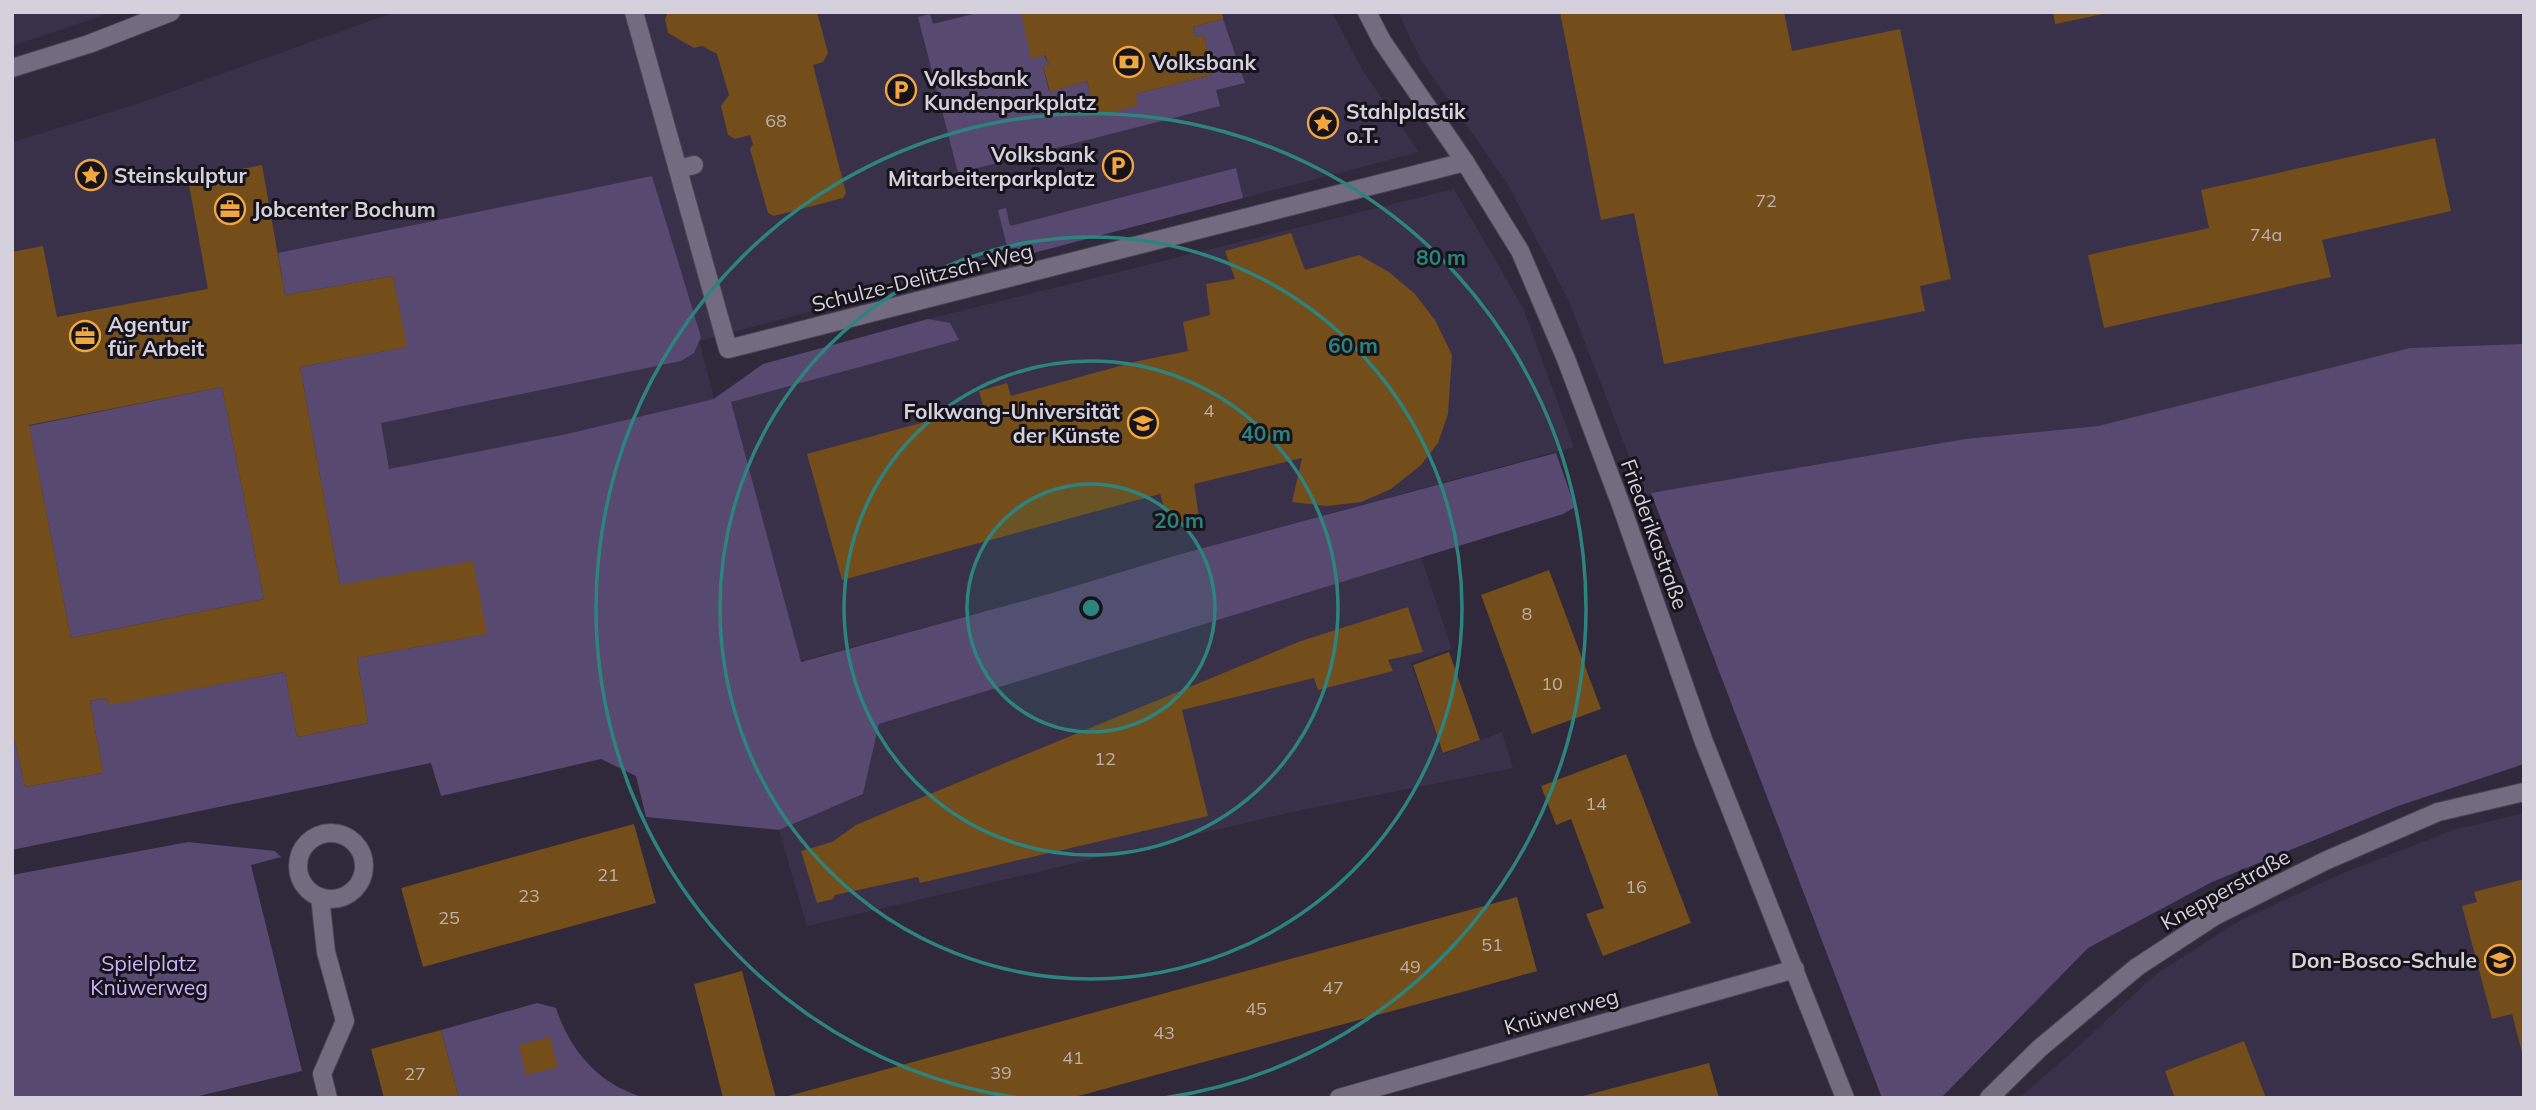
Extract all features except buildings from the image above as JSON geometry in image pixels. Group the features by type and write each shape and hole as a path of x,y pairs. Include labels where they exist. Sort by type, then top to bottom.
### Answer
{"street":[{"path":"12,68 89,44 171,12"},
{"name":"Schulze-Delitzsch-Weg","path":"634,12 686,167 728,349 1465,162"},
{"name":"Friederikastraße","path":"1367,12 1382,41 1465,162 1520,251 1566,359 1638,551 1704,742 1845,1098"},
{"name":"Knepperstraße","path":"1989,1098 2040,1048 2137,967 2214,916 2325,861 2438,812 2524,792"},
{"path":"320,897 326,952 345,1021 322,1074 328,1098"},
{"name":"Knüwerweg","path":"1339,1098 1795,969"}],"shaded area":[{"path":"12,12 113,12 12,46"},
{"path":"395,12 1332,12 1363,71 1419,152 699,341 714,398 763,364 928,319 1454,189 1523,308 1574,447 787,665 686,738 441,796 431,763 12,850 12,142 134,105"},
{"path":"1398,12 2524,12 2524,345 2098,426 1965,439 1644,495 1568,299 1507,183 1422,62"},
{"path":"1421,556 1452,649 1411,663 1443,754 1502,732 1513,768 1297,811 807,926 779,830 863,794 879,724"},
{"path":"2524,813 2524,1098 2019,1098 2156,974 2241,920 2341,874 2453,830"}],"green space":[{"path":"981,12 1021,12 1049,65 1043,67 1049,91 1087,81 1096,116 1135,94 1212,75 1204,35 1195,37 1193,27 1223,19 1245,83 1216,90 1220,106 958,173 918,17 930,14 933,24"},
{"path":"1236,168 1243,198 1010,259 998,210 1006,208 1010,226"},
{"path":"652,176 701,337 694,353 681,361 381,423 389,469 567,434 714,399 763,364 928,319 950,323 959,340 731,402 801,662 1052,593 1177,555 1556,453 1575,507 1563,514 879,724 863,794 779,830 646,817 636,776 601,759 441,796 431,763 12,850 12,728 25,787 103,773 90,701 107,698 109,704 285,672 297,737 368,723 357,658 486,634 340,585 300,367 406,347 393,276 285,295 278,253"},
{"path":"2524,344 2524,764 2398,806 2212,882 2088,948 1941,1098 1882,1098 1651,493 1965,439 2098,426 2410,348"},
{"path":"222,387 264,599 71,638 29,426"},
{"name":"Spielplatz Knüwerweg","path":"188,842 275,851 281,857 251,865 302,1071 191,1098 12,1098 12,875"},
{"path":"537,1003 556,1008 578,1052 601,1076 614,1085 646,1098 459,1098 441,1030"}],"place":[{"name":"Volksbank","path":"1129,62"},
{"name":"Volksbank Kundenparkplatz","path":"901,90"},
{"name":"Stahlplastik o.T.","path":"1323,123"},
{"name":"Volksbank Mitarbeiterparkplatz","path":"1118,166"},
{"name":"Steinskulptur","path":"91,175"},
{"name":"Jobcenter Bochum","path":"230,209"},
{"name":"Agentur für Arbeit","path":"85,336"},
{"name":"Folkwang-Universität der Künste","path":"1143,423"},
{"name":"Don-Bosco-Schule","path":"2500,960"}]}
